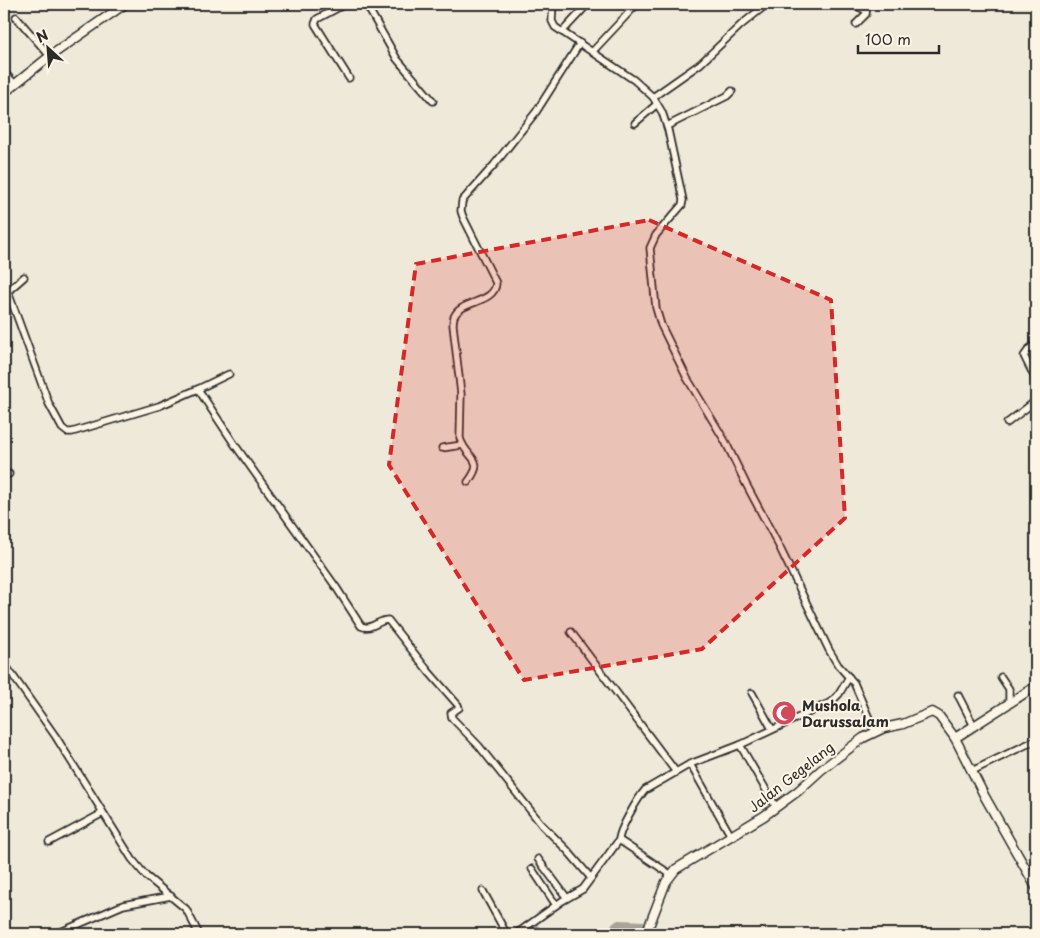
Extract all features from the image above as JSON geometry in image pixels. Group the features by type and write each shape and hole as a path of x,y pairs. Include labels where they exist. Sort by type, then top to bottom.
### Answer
{"street":[{"path":"4,93 50,56 125,4"},
{"path":"345,4 317,19 315,24 349,78"},
{"path":"366,4 397,59 433,101"},
{"path":"553,4 552,22 555,27 634,80 653,98 667,126 674,150 683,200 682,205 656,235 650,248 656,308 661,325 687,378 725,441 779,546 829,650 838,665 849,677 876,732"},
{"path":"562,32 588,4"},
{"path":"592,51 637,4"},
{"path":"653,98 700,64 741,25 768,4"},
{"path":"852,4 866,7 865,16 856,24"},
{"path":"16,18 50,56"},
{"path":"468,482 476,466 462,445 459,430 460,394 453,326 454,317 461,310 491,294 496,289 496,283 463,217 461,211 462,201 494,165 536,112 580,43"},
{"path":"4,72 15,84"},
{"path":"667,126 727,96 732,91"},
{"path":"635,123 657,104"},
{"path":"8,291 24,277"},
{"path":"4,280 49,404 59,425 67,432 159,406 229,374"},
{"path":"1036,344 1024,356 1035,378 1036,386"},
{"path":"198,389 235,445 336,587 361,626 365,628 370,627 382,620 388,620 458,705 459,708 452,714 452,718 480,746 542,825 591,878"},
{"path":"1007,423 1033,403 1036,396"},
{"path":"442,448 462,445"},
{"path":"571,632 676,772"},
{"path":"4,663 56,737 140,870 190,914 199,934"},
{"path":"516,934 556,905 583,889 619,840 619,834 645,790 690,764 740,745 808,714 835,699 849,677"},
{"path":"1001,677 1010,692 1009,703"},
{"path":"1036,686 955,738 1036,885"},
{"path":"752,693 772,729"},
{"path":"958,695 974,726"},
{"name":"Jalan Gegelang","path":"670,874 776,807 860,740 876,732 907,723 934,712 944,721 955,738"},
{"path":"972,771 1036,740"},
{"path":"740,745 776,807"},
{"path":"690,764 731,836"},
{"path":"49,842 103,813"},
{"path":"619,840 670,874 646,934"},
{"path":"538,859 567,898"},
{"path":"532,869 556,905"},
{"path":"483,891 506,933 509,934"},
{"path":"56,934 124,905 171,896"}],"highlighted area":[{"path":"649,220 831,300 845,518 702,649 524,680 389,465 416,264"}],"waterway":[{"path":"608,934 619,925 645,926"},
{"path":"521,934 533,928 540,934"}],"place":[{"name":"Mushola Darussalam","path":"784,713"}]}
